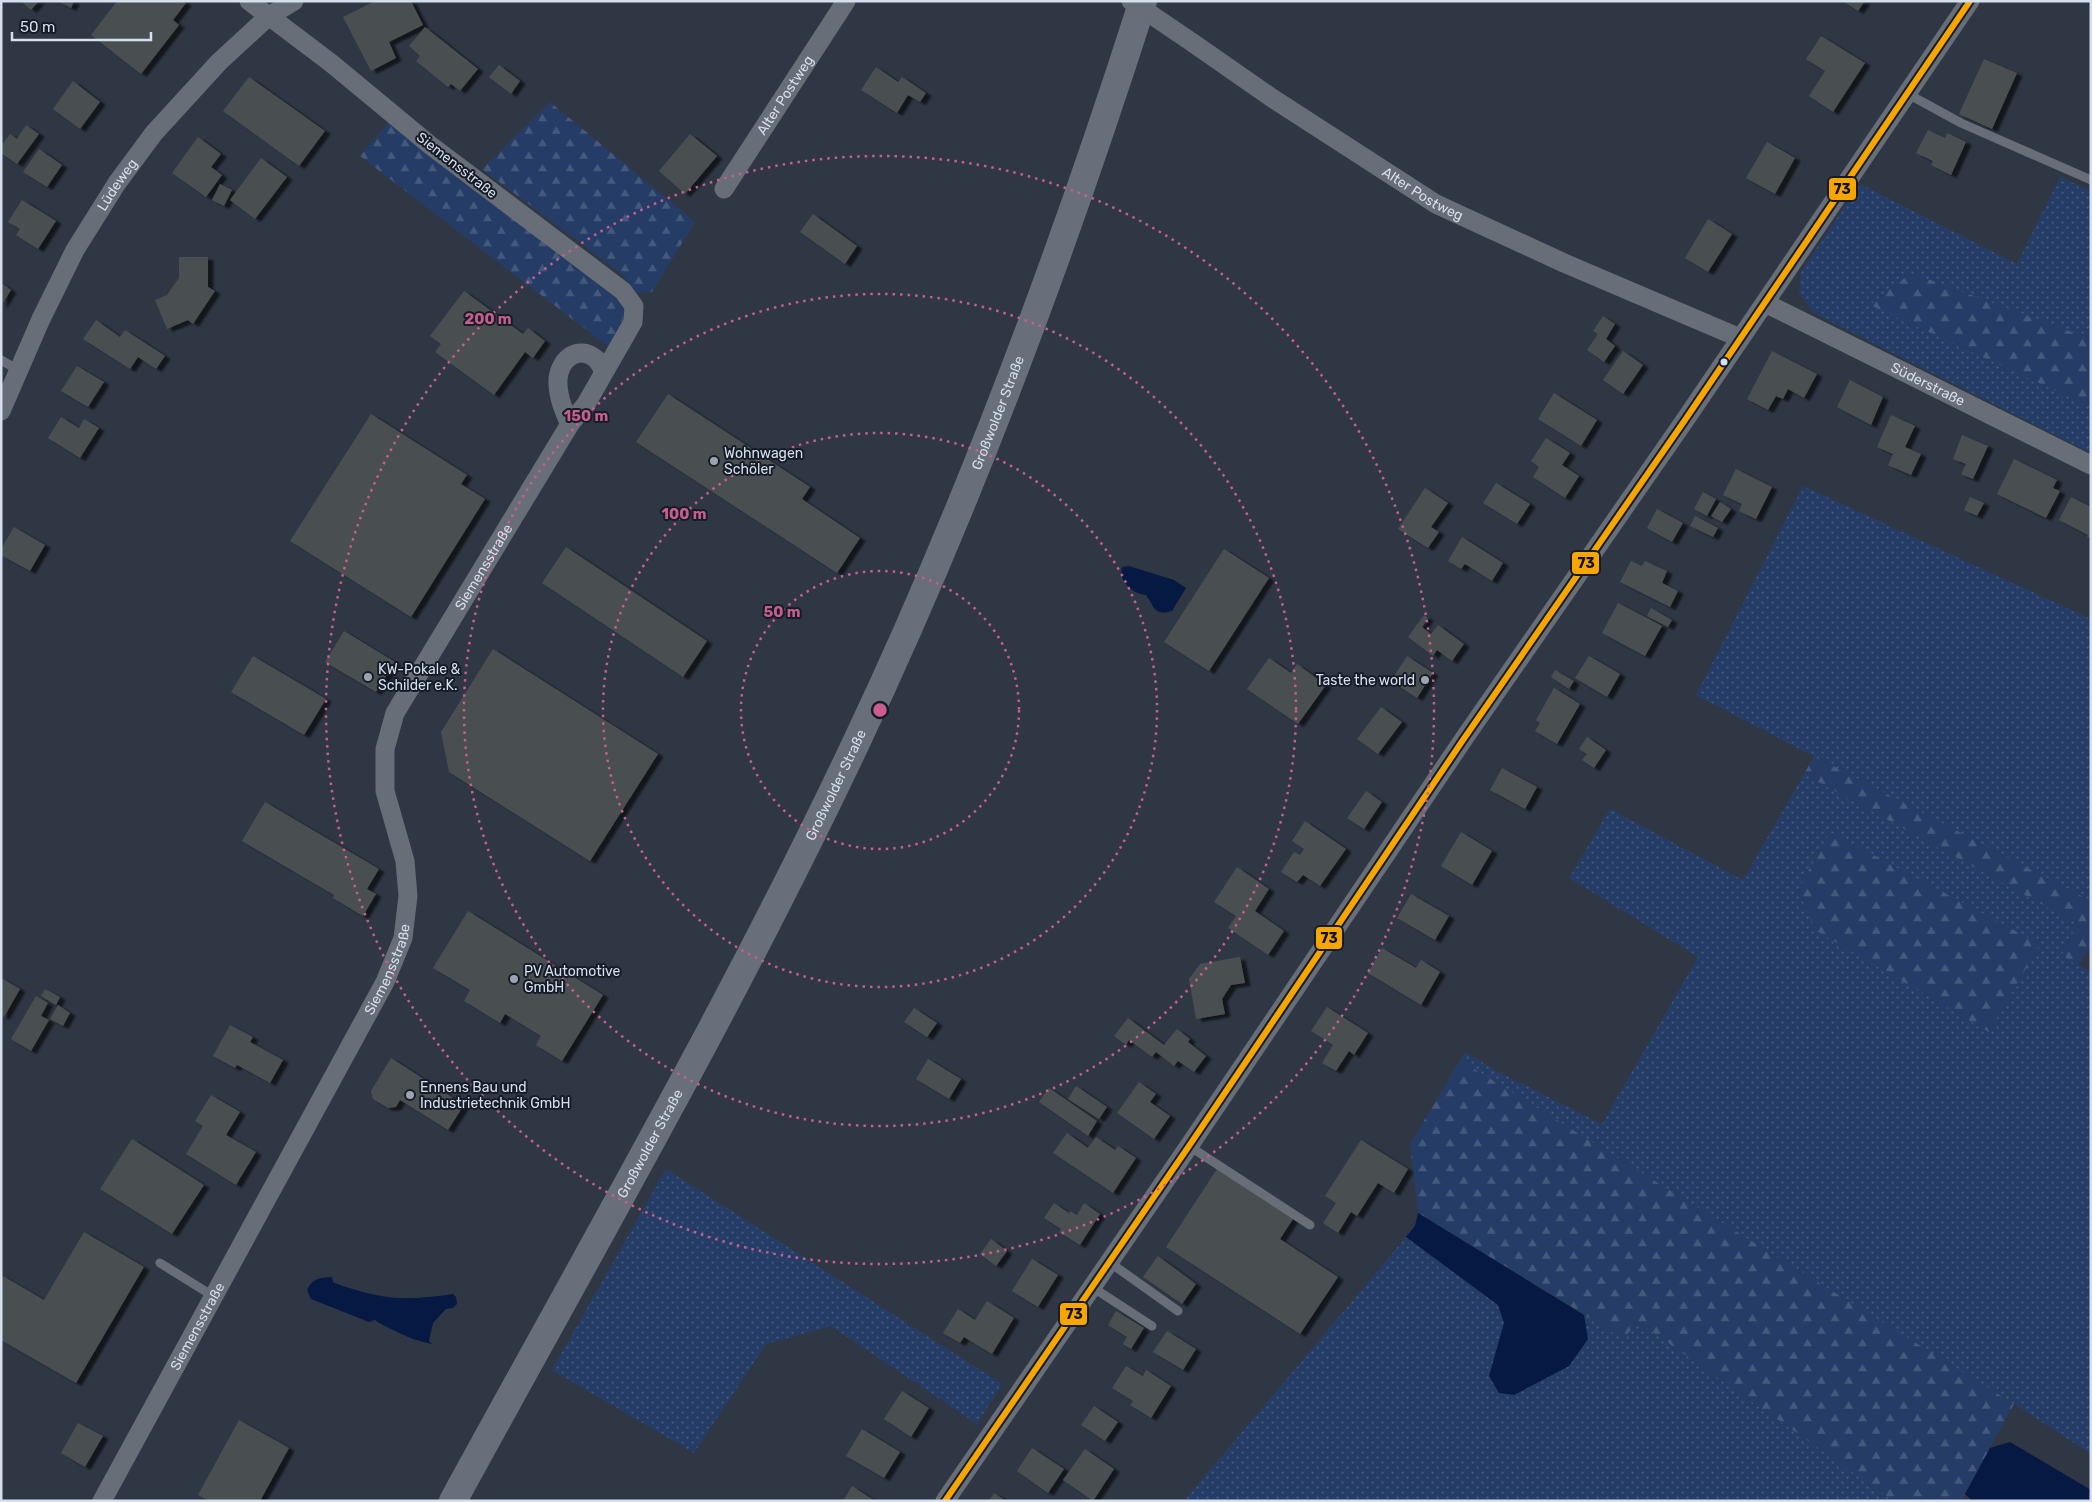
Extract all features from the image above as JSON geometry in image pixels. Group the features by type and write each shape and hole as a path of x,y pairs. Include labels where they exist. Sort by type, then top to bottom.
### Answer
{"main road":[{"name":"Großwolder Straße","path":"453,1501 702,1045 770,917 856,743 939,558 1010,383 1080,188 1143,1"}],"street":[{"name":"Siemensstraße","path":"102,1501 385,982 403,938 408,896 405,860 385,791 385,749 395,713 570,424 586,404 633,322 634,306 624,292 430,145 331,63 249,1"},
{"name":"Lüdeweg","path":"1,411 41,319 75,250 117,183 154,133 219,62 269,16 294,1"},
{"name":"Alter Postweg","path":"724,189 846,1"},
{"name":"Alter Postweg","path":"1131,1 1272,98 1436,204 1564,263 1740,338"},
{"path":"945,1501 1463,740 1765,303 1970,1"},
{"name":"Süderstraße","path":"1765,303 2091,465"},
{"path":"570,424 560,398 558,378 564,361 572,353 585,352 597,359 604,372"}],"lane":[{"path":"1908,94 1961,123 2091,180"},
{"path":"1,360 18,370"},
{"path":"1188,1146 1310,1225"},
{"path":"1109,1262 1178,1311"},
{"path":"160,1264 213,1296"},
{"path":"1092,1287 1152,1326"}],"green space":[{"path":"550,102 695,222 652,292 636,293 622,274 482,169"},
{"path":"389,122 622,299 626,312 610,348 360,156"},
{"path":"2060,177 2091,191 2091,331 2080,335 1870,305 2091,407 2091,453 1814,313 1799,293 1801,272 1860,184 2017,264"},
{"path":"1911,273 2080,335 2091,331 2091,407 1870,305"},
{"path":"1803,486 2091,619 2091,901 1696,695"},
{"path":"1814,756 2091,901 2091,945 2078,966 2062,955 2076,923 1804,774"},
{"path":"1804,774 2076,923 2062,955 2091,972 2091,1454 2014,1404 1460,1060 1465,1052 1497,1071 1602,1124 1698,957 1569,878 1610,809 1743,880"},
{"path":"1830,832 2040,944 1989,1032 1815,930 1798,890"},
{"path":"1460,1060 2014,1404 1961,1501 1894,1501 1637,1321 1624,1339 1418,1213 1410,1144"},
{"path":"666,1169 1002,1384 977,1424 831,1326 766,1344 694,1453 552,1370"},
{"path":"1406,1237 1498,1305 1549,1354 1584,1315 1624,1339 1637,1321 1894,1501 1184,1501"}],"shaded area":[{"path":"1129,566 1174,580 1186,588 1172,611 1158,612 1146,595 1136,592 1124,582 1121,572 1122,567"},
{"path":"1418,1213 1584,1315 1588,1339 1569,1366 1514,1395 1499,1393 1489,1376 1504,1323 1498,1305 1406,1237 1415,1226"},
{"path":"332,1277 333,1282 340,1285 370,1294 395,1298 421,1298 453,1294 456,1297 457,1304 453,1308 446,1309 433,1323 429,1341 432,1344 408,1337 375,1320 369,1322 311,1299 307,1290 312,1283 320,1278"},
{"path":"2010,1442 2091,1490 2091,1501 1972,1501 1965,1494 1990,1448"}],"building":[{"path":"21,1 39,1 31,10"},
{"path":"58,1 74,1 71,8"},
{"path":"117,1 183,1 186,3 173,20 179,25 141,74 91,35"},
{"path":"375,1 411,1 423,25 389,42 396,58 371,71 343,17"},
{"path":"1843,1 1865,1 1858,11"},
{"path":"425,27 478,69 460,91 451,84 448,87 416,61 420,56 409,46"},
{"path":"1821,36 1865,63 1833,112 1809,96 1825,71 1806,59"},
{"path":"1984,59 2017,73 1992,129 1959,114"},
{"path":"499,65 520,81 511,94 489,77"},
{"path":"876,67 898,82 902,77 926,93 920,102 908,95 897,113 861,90"},
{"path":"249,77 325,131 299,166 223,111"},
{"path":"73,81 100,102 80,129 53,109"},
{"path":"26,125 39,134 17,164 1,153 1,146 10,134 17,139"},
{"path":"1928,130 1945,138 1947,133 1966,142 1951,175 1931,165 1933,161 1916,153"},
{"path":"690,134 717,156 685,194 659,171"},
{"path":"198,137 221,154 211,167 222,175 206,197 172,173"},
{"path":"1767,142 1795,158 1775,194 1746,178"},
{"path":"39,149 62,165 47,187 23,172"},
{"path":"261,158 287,177 255,219 230,200"},
{"path":"220,184 232,190 224,206 212,200"},
{"path":"22,200 56,221 38,249 16,235 20,229 8,222"},
{"path":"813,214 857,246 845,264 800,232"},
{"path":"1708,219 1732,234 1708,272 1685,258"},
{"path":"179,257 208,257 208,287 215,291 193,324 188,320 167,329 155,300 167,295 179,278"},
{"path":"1,283 11,290 1,306"},
{"path":"464,291 523,334 528,328 545,341 533,358 525,352 494,395 435,352 441,344 430,336"},
{"path":"1603,316 1615,324 1606,339 1615,346 1604,362 1587,350 1598,334 1593,331"},
{"path":"96,320 120,337 125,330 165,356 156,369 138,357 130,369 83,339"},
{"path":"1623,351 1643,365 1623,394 1603,380"},
{"path":"1772,351 1817,374 1804,398 1788,389 1783,399 1776,396 1768,410 1747,399"},
{"path":"77,366 104,382 88,407 61,391"},
{"path":"1850,380 1883,397 1871,425 1837,407"},
{"path":"1554,393 1597,420 1581,446 1538,419"},
{"path":"668,394 810,487 802,499 860,538 837,573 636,442"},
{"path":"371,414 467,475 461,484 485,499 411,617 290,541"},
{"path":"1891,415 1915,426 1905,447 1921,454 1911,475 1888,465 1893,454 1877,447"},
{"path":"61,417 79,428 84,419 99,428 80,458 48,438"},
{"path":"1962,435 1988,446 1973,479 1961,474 1966,464 1953,459"},
{"path":"1546,438 1570,453 1562,465 1579,476 1565,498 1533,477 1539,467 1531,461"},
{"path":"2014,459 2057,480 2053,488 2060,491 2046,518 1997,494"},
{"path":"1736,469 1772,487 1756,519 1739,511 1742,504 1723,495"},
{"path":"1496,483 1530,504 1517,524 1483,503"},
{"path":"1425,488 1448,503 1431,527 1439,532 1428,548 1398,529"},
{"path":"1703,492 1716,499 1707,516 1694,509"},
{"path":"1970,497 1984,503 1977,516 1964,510"},
{"path":"2071,497 2091,507 2091,538 2059,520"},
{"path":"1720,502 1731,509 1722,522 1711,516"},
{"path":"1657,509 1683,523 1672,542 1647,528"},
{"path":"1695,516 1718,528 1713,537 1690,526"},
{"path":"14,527 45,545 30,571 1,555 1,549"},
{"path":"1462,537 1503,563 1492,581 1465,564 1461,569 1448,561"},
{"path":"566,547 707,641 683,677 542,583"},
{"path":"1224,549 1269,578 1209,671 1164,642"},
{"path":"1631,561 1642,566 1645,561 1667,571 1662,583 1678,591 1670,607 1620,582"},
{"path":"1618,603 1662,626 1645,656 1602,633"},
{"path":"1651,608 1672,620 1668,627 1647,616"},
{"path":"1424,615 1428,618 1422,627 1431,634 1438,625 1464,644 1452,661 1437,650 1433,656 1408,637"},
{"name":"KW-Pokale & Schilder e.K.","path":"344,631 395,662 376,692 325,662"},
{"path":"493,649 658,754 590,861 449,772 441,732"},
{"path":"253,656 326,699 304,735 231,692"},
{"path":"1407,656 1433,673 1417,698 1391,681"},
{"path":"1589,656 1620,674 1607,697 1575,678"},
{"path":"1269,658 1291,673 1297,664 1326,685 1298,724 1247,689"},
{"path":"1555,670 1574,681 1569,689 1551,677"},
{"path":"1554,688 1580,704 1557,744 1535,731 1540,723 1536,720"},
{"path":"1381,707 1402,722 1378,754 1357,739"},
{"path":"1587,737 1606,750 1594,768 1582,760 1587,754 1579,749"},
{"path":"1502,768 1537,787 1525,809 1490,790"},
{"path":"1366,791 1382,802 1364,829 1347,818"},
{"path":"265,802 379,869 367,889 376,894 363,916 333,898 334,895 242,841"},
{"path":"1305,821 1346,849 1320,886 1303,875 1297,882 1281,872 1294,852 1300,855 1304,849 1292,841"},
{"path":"1461,832 1492,851 1472,885 1441,866"},
{"path":"1237,867 1269,889 1255,911 1284,931 1268,955 1228,928 1236,916 1214,902"},
{"path":"1411,894 1449,916 1435,940 1397,918"},
{"name":"PV Automotive GmbH","path":"468,911 603,995 562,1061 536,1045 541,1036 505,1014 500,1023 464,1001 470,990 433,968"},
{"path":"1382,948 1416,968 1421,960 1440,972 1421,1005 1368,973"},
{"path":"1240,957 1245,983 1231,985 1222,999 1225,1014 1196,1019 1189,979 1200,964"},
{"path":"1,978 20,989 4,1017 1,1015"},
{"path":"45,989 60,997 56,1005 41,996"},
{"path":"36,996 48,1003 41,1016 49,1020 31,1051 11,1039"},
{"path":"58,1005 70,1013 63,1026 50,1019"},
{"path":"1327,1007 1368,1033 1354,1055 1349,1051 1336,1071 1322,1063 1333,1045 1311,1031"},
{"path":"914,1008 937,1023 927,1037 904,1022"},
{"path":"1128,1018 1164,1045 1177,1029 1190,1039 1188,1042 1206,1056 1194,1072 1178,1061 1174,1066 1156,1052 1152,1057 1129,1040 1126,1045 1114,1036"},
{"path":"230,1025 253,1037 250,1042 283,1060 270,1083 237,1065 235,1068 213,1056"},
{"name":"Ennens Bau und Industrietechnik GmbH","path":"391,1058 464,1105 448,1130 400,1100 396,1107 388,1108 373,1099 371,1091"},
{"path":"928,1059 961,1079 949,1099 916,1079"},
{"path":"1139,1082 1156,1094 1150,1102 1170,1116 1154,1139 1117,1113"},
{"path":"1076,1086 1107,1107 1099,1119 1068,1099"},
{"path":"1049,1088 1097,1121 1088,1136 1039,1102"},
{"path":"211,1095 240,1112 226,1135 256,1152 236,1185 186,1154 203,1126 195,1121"},
{"path":"1067,1133 1088,1148 1096,1137 1115,1150 1118,1146 1136,1158 1113,1193 1053,1153"},
{"path":"132,1139 204,1185 172,1234 100,1189"},
{"path":"1361,1140 1408,1169 1394,1193 1378,1183 1357,1216 1351,1212 1338,1233 1323,1223 1336,1203 1325,1196"},
{"path":"1217,1169 1293,1219 1280,1239 1338,1277 1300,1334 1166,1247"},
{"path":"1054,1203 1069,1213 1070,1211 1077,1215 1084,1203 1100,1214 1080,1245 1059,1232 1061,1229 1044,1218"},
{"path":"84,1232 144,1267 76,1383 1,1340 1,1275 44,1300"},
{"path":"991,1239 1007,1251 996,1266 980,1254"},
{"path":"1158,1256 1196,1284 1182,1304 1143,1277"},
{"path":"1032,1259 1058,1275 1038,1307 1012,1291"},
{"path":"987,1301 1014,1318 992,1354 964,1337 960,1343 943,1333 958,1309 975,1320"},
{"path":"1116,1311 1144,1328 1131,1349 1123,1344 1127,1337 1108,1325"},
{"path":"1167,1331 1196,1349 1183,1370 1153,1352"},
{"path":"1126,1366 1143,1376 1146,1370 1171,1386 1151,1418 1130,1405 1133,1401 1112,1388"},
{"path":"902,1391 929,1408 911,1437 884,1419"},
{"path":"1094,1406 1118,1422 1105,1441 1081,1425"},
{"path":"239,1420 289,1448 260,1501 209,1501 198,1495"},
{"path":"78,1423 103,1436 85,1467 61,1453"},
{"path":"862,1429 900,1452 884,1478 846,1456"},
{"path":"1032,1448 1064,1469 1048,1493 1017,1471"},
{"path":"1085,1449 1114,1469 1093,1501 1063,1480"},
{"path":"852,1486 875,1501 843,1501"},
{"path":"994,1493 1006,1501 989,1501"}],"transit line":[{"name":"73","path":"945,1501 1189,1146 1463,740 1685,420 1970,1"}],"place":[{"name":"Wohnwagen Schöler","path":"714,461"},
{"name":"KW-Pokale & Schilder e.K.","path":"368,677"},
{"name":"Taste the world","path":"1425,680"},
{"name":"PV Automotive GmbH","path":"514,979"},
{"name":"Ennens Bau und Industrietechnik GmbH","path":"410,1095"}]}
